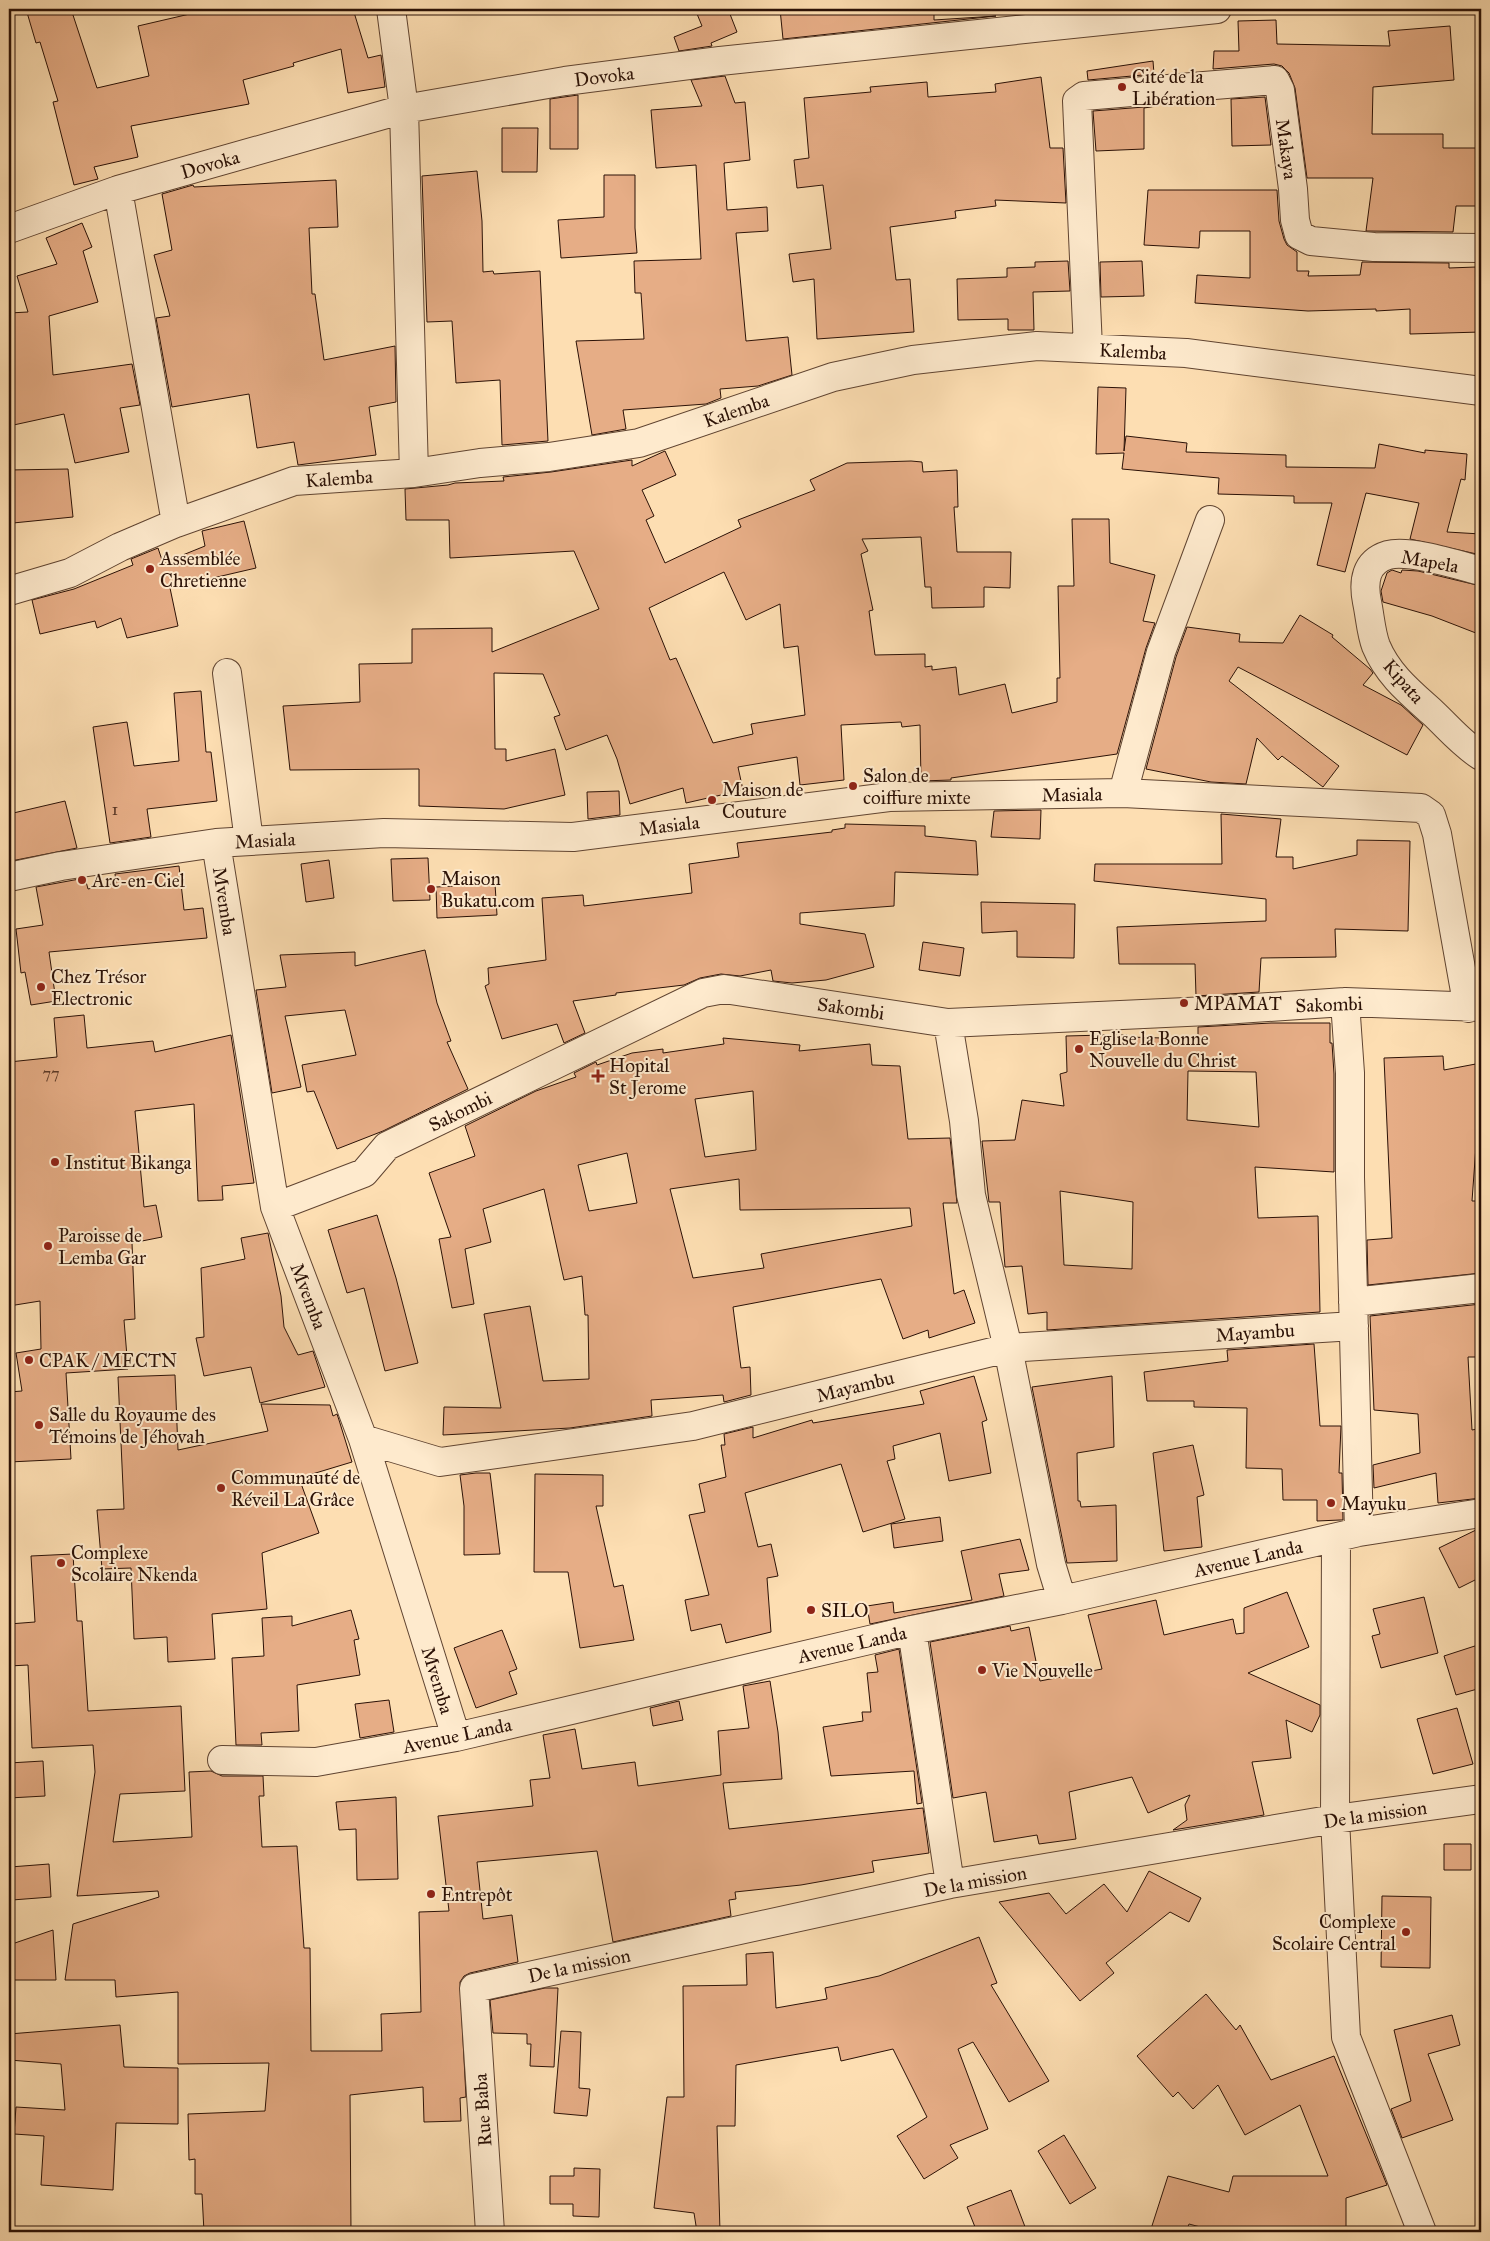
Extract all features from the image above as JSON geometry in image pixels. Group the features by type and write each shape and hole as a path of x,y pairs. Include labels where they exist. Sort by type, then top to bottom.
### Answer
{"street":[{"path":"391,9 404,110 414,473"},
{"name":"Dovoka","path":"9,229 118,190 404,110 565,81 720,61 1217,9"},
{"name":"Makaya","path":"1088,348 1077,102 1084,96 1275,80 1280,90 1294,220 1299,235 1311,241 1374,247 1481,248"},
{"path":"118,190 176,523"},
{"name":"Kalemba","path":"9,591 70,573 120,547 176,523 294,481 414,473 480,463 549,457 639,443 832,377 913,360 1037,346 1186,353 1481,391"},
{"path":"1122,793 1161,652 1210,520"},
{"name":"Mapela","path":"1363,584 1370,569 1377,561 1387,555 1404,553 1481,571"},
{"name":"Kipata","path":"1363,584 1376,646 1390,671 1407,692 1432,712 1467,747 1481,756"},
{"path":"227,673 249,841"},
{"name":"Masiala","path":"9,877 60,866 216,843 384,833 573,837 889,797 1122,793 1421,808 1431,815 1474,1008"},
{"name":"Mvemba","path":"216,843 275,1207 362,1439 456,1737"},
{"name":"Sakombi","path":"275,1207 364,1173 387,1146 703,993 724,989 948,1022 1208,1011 1345,1002 1474,1008"},
{"path":"1345,1002 1350,1072 1353,1314 1348,1535 1335,1819 1346,2037 1422,2232"},
{"path":"948,1022 964,1121 971,1196 1008,1348 1051,1564 1062,1600"},
{"name":"Mayambu","path":"362,1439 440,1462 693,1426 1008,1348 1353,1314 1481,1288"},
{"name":"Avenue Landa","path":"222,1760 316,1762 456,1737 912,1630 1062,1600 1348,1535 1481,1513"},
{"path":"912,1630 950,1884"},
{"name":"De la mission","path":"474,1988 950,1884 1335,1819 1481,1798"},
{"name":"Rue Baba","path":"474,1988 490,2232"}],"building":[{"path":"26,9 71,9 97,88 149,76 138,26 194,13 193,9 353,9 368,58 381,55 385,87 348,93 341,49 293,63 294,66 243,80 249,104 131,126 138,157 94,167 98,179 74,185 53,102 58,101 40,42 36,43"},
{"path":"695,9 728,9 737,32 711,43 712,46 679,51 674,37 702,26"},
{"path":"780,9 934,9 934,20 996,16 783,39"},
{"path":"1276,20 1277,44 1390,46 1388,31 1450,26 1454,80 1373,87 1372,134 1443,134 1443,148 1481,148 1481,206 1456,206 1453,232 1366,231 1373,178 1307,178 1295,88 1289,73 1282,66 1274,64 1213,69 1214,51 1239,51 1238,21"},
{"path":"1153,61 1154,74 1088,80 1087,71"},
{"path":"725,76 735,103 745,102 750,160 724,163 727,210 767,207 768,231 736,233 746,341 788,337 792,375 758,386 720,389 721,398 706,404 623,410 626,429 592,435 576,341 644,339 641,293 635,293 634,261 701,259 696,165 656,168 651,110 702,106 691,80"},
{"path":"1041,77 1050,148 1063,148 1066,203 995,200 996,206 955,211 956,218 890,227 896,280 910,279 914,332 817,339 814,279 793,282 789,254 831,249 823,185 797,188 794,160 809,158 804,98 871,92 870,87 927,82 928,97 996,92 995,84"},
{"path":"578,95 578,149 550,149 550,99"},
{"path":"1265,97 1271,145 1232,146 1231,99"},
{"path":"1157,106 1144,108 1144,149 1096,151 1093,111"},
{"path":"502,128 538,128 537,172 502,172"},
{"path":"477,171 482,221 483,272 493,271 494,274 540,271 548,441 502,445 500,380 456,383 452,321 427,322 422,176"},
{"path":"604,175 635,175 637,253 561,258 558,220 604,217"},
{"path":"336,180 338,227 309,228 312,294 315,294 324,360 395,346 396,402 369,407 376,455 298,465 294,442 257,448 249,394 172,407 156,318 170,316 154,255 172,250 162,194 193,185 194,187"},
{"path":"1148,190 1277,190 1279,221 1284,239 1287,245 1297,252 1297,271 1309,271 1308,276 1360,275 1362,262 1449,263 1449,268 1476,267 1477,296 1481,296 1481,332 1410,334 1410,309 1308,311 1195,303 1197,275 1250,278 1250,231 1200,231 1199,248 1144,245"},
{"path":"82,223 92,247 83,251 98,302 49,316 53,375 132,364 140,405 120,408 129,452 75,463 64,414 9,426 9,313 28,312 17,276 57,264 46,238"},
{"path":"1068,261 1070,291 1033,292 1034,330 1008,330 1008,319 958,320 957,279 1007,277 1007,268 1035,267 1035,262"},
{"path":"1142,261 1144,296 1101,297 1100,262"},
{"path":"1098,387 1126,388 1124,451 1126,436 1187,443 1186,452 1286,455 1286,467 1375,468 1379,444 1425,453 1425,450 1467,454 1465,480 1461,479 1447,532 1481,534 1481,555 1410,539 1419,503 1366,493 1345,572 1317,565 1332,503 1294,503 1294,496 1218,494 1219,478 1122,469 1124,453 1096,454"},
{"path":"665,451 676,475 642,490 654,516 646,520 665,563 741,527 738,520 815,490 810,480 847,463 911,461 922,462 923,472 957,470 958,507 954,507 957,552 1011,552 1010,588 984,587 984,607 932,608 931,587 925,587 921,537 862,539 868,551 861,554 873,610 869,611 875,655 925,654 925,667 932,666 932,670 956,667 959,695 1005,684 1012,713 1057,702 1057,678 1060,678 1058,586 1074,586 1072,519 1109,519 1110,563 1155,575 1143,621 1155,623 1146,648 1117,754 951,778 951,780 921,781 920,725 902,727 901,722 841,725 844,780 800,785 797,757 738,767 743,790 686,803 683,788 630,804 617,759 607,735 566,750 554,717 560,715 543,674 494,673 495,749 506,749 506,761 555,749 565,795 504,809 419,806 419,769 290,770 283,706 360,702 359,664 412,663 412,629 492,628 492,652 599,609 574,551 450,558 449,520 406,520 405,489 455,483 504,481 503,477 632,460 632,466","holes":["724,572 746,620 780,604 784,648 798,646 805,715 751,724 753,734 713,743 676,658 670,660 649,608"]},
{"path":"68,469 73,517 13,523 9,470"},
{"path":"244,521 256,568 170,588 178,626 127,638 121,618 97,628 95,621 40,634 32,600 74,589 133,565 131,559 158,548 163,563 205,546 202,531"},
{"path":"1392,570 1401,573 1402,570 1418,571 1481,586 1481,635 1432,616 1383,602 1381,591 1387,573"},
{"path":"1300,615 1333,635 1332,637 1370,669 1373,673 1363,685 1401,705 1423,725 1407,755 1238,667 1229,681 1339,766 1323,787 1282,756 1278,760 1257,738 1246,784 1211,782 1146,769 1176,657 1187,627 1240,634 1239,642 1283,643"},
{"path":"201,691 206,752 211,752 217,801 147,809 151,837 110,843 93,727 127,722 134,766 179,761 174,693"},
{"path":"619,791 620,815 588,819 587,792"},
{"path":"65,801 77,848 11,861 9,850 9,814"},
{"path":"1041,810 1040,839 991,837 994,811"},
{"path":"1221,814 1281,819 1276,857 1293,857 1293,869 1357,855 1357,840 1410,841 1408,931 1335,929 1336,957 1261,958 1259,992 1196,996 1195,964 1119,964 1117,927 1266,921 1266,899 1094,881 1095,864 1222,864"},
{"path":"845,824 925,826 925,836 976,841 978,875 895,872 894,906 800,913 800,924 865,934 874,967 826,980 792,983 773,981 771,970 740,976 721,974 700,978 684,985 616,993 616,995 573,1001 585,1033 564,1043 557,1024 502,1039 485,986 489,984 488,968 546,960 542,898 583,895 584,906 692,893 689,864 739,857 737,843 832,832 832,830 845,828"},
{"path":"428,858 430,900 393,901 391,859"},
{"path":"329,860 334,898 306,902 301,864"},
{"path":"179,866 184,910 203,908 207,938 49,952 56,1001 31,1005 25,972 21,973 16,929 43,925 36,887 85,878 88,889 116,883 115,874"},
{"path":"495,884 497,915 437,918 436,887"},
{"path":"981,902 1075,904 1074,958 1017,957 1017,931 982,933"},
{"path":"923,942 964,948 960,976 919,970"},
{"path":"425,950 437,1003 451,1041 447,1042 468,1089 383,1131 337,1149 314,1091 307,1092 302,1065 356,1055 345,1010 285,1016 301,1087 272,1093 256,990 286,987 280,955 355,952 355,966"},
{"path":"84,1015 87,1048 153,1041 155,1052 231,1035 254,1183 222,1186 223,1200 198,1201 194,1104 135,1111 144,1207 156,1205 162,1237 132,1243 135,1319 124,1320 128,1369 66,1373 71,1459 9,1462 9,1392 22,1391 16,1353 41,1349 40,1301 9,1306 9,1062 57,1057 54,1018"},
{"path":"1271,1023 1330,1023 1330,1043 1332,1043 1334,1074 1334,1172 1255,1167 1258,1218 1318,1216 1320,1312 1047,1330 1047,1312 1028,1314 1022,1266 1005,1267 1000,1202 989,1202 982,1141 1015,1140 1022,1100 1064,1106 1060,1074 1067,1072 1066,1036 1128,1035 1128,1037 1198,1039 1198,1027","holes":["1188,1071 1256,1072 1259,1127 1187,1120","1060,1191 1133,1202 1132,1269 1064,1265"]},
{"path":"723,1038 800,1045 799,1051 870,1044 872,1065 900,1066 908,1139 950,1138 957,1203 943,1203 954,1294 964,1290 975,1323 929,1338 928,1330 903,1339 881,1279 733,1307 741,1368 750,1367 751,1395 724,1402 723,1395 651,1400 652,1416 570,1428 443,1435 444,1407 501,1408 484,1314 530,1306 543,1381 589,1379 588,1315 585,1315 582,1276 564,1280 544,1189 483,1209 491,1242 465,1249 474,1304 452,1308 439,1239 451,1237 429,1173 475,1156 465,1126 536,1091 576,1077 574,1073 596,1062 597,1065 632,1053 663,1049 663,1053 724,1044","holes":["753,1091 756,1150 705,1157 695,1099","627,1153 637,1203 589,1211 578,1165","739,1179 740,1210 910,1208 912,1226 761,1254 764,1268 693,1278 670,1189"]},
{"path":"1443,1056 1444,1070 1481,1063 1481,1145 1476,1146 1472,1201 1481,1201 1481,1273 1368,1285 1367,1240 1392,1238 1384,1058"},
{"path":"377,1215 418,1363 385,1371 364,1288 347,1293 328,1230"},
{"path":"268,1233 281,1296 284,1327 298,1355 313,1351 325,1387 260,1403 251,1367 204,1376 196,1338 204,1337 201,1268 245,1259 241,1238"},
{"path":"1481,1304 1481,1357 1468,1357 1472,1430 1477,1429 1481,1469 1481,1498 1438,1503 1436,1473 1374,1488 1373,1465 1420,1453 1418,1414 1374,1410 1370,1316"},
{"path":"1314,1344 1320,1426 1341,1426 1339,1473 1342,1473 1343,1520 1317,1521 1317,1500 1283,1500 1282,1469 1246,1468 1247,1408 1194,1407 1194,1401 1147,1401 1144,1372 1228,1361 1227,1350"},
{"path":"175,1375 178,1450 268,1431 261,1404 330,1405 333,1416 337,1414 352,1462 299,1478 319,1533 262,1553 267,1609 212,1614 215,1659 168,1662 167,1637 134,1639 131,1568 102,1569 97,1510 124,1509 118,1377"},
{"path":"974,1376 987,1420 982,1422 991,1473 949,1481 940,1433 893,1446 895,1459 887,1461 905,1519 863,1532 841,1464 745,1493 758,1547 771,1544 778,1576 767,1578 771,1632 726,1643 721,1624 691,1631 685,1600 709,1595 689,1515 705,1512 699,1484 726,1477 721,1445 725,1445 724,1434 753,1427 753,1438 812,1420 813,1423 924,1404 920,1391"},
{"path":"1112,1376 1114,1447 1077,1453 1078,1501 1080,1501 1081,1507 1116,1505 1117,1561 1067,1563 1032,1387"},
{"path":"1193,1445 1204,1495 1197,1497 1202,1547 1164,1551 1153,1453"},
{"path":"490,1473 500,1554 464,1555 464,1506 460,1475"},
{"path":"535,1474 603,1475 603,1506 596,1506 614,1587 623,1585 634,1640 580,1648 568,1572 534,1572"},
{"path":"940,1517 943,1541 894,1548 891,1524"},
{"path":"1481,1529 1481,1577 1459,1588 1439,1548"},
{"path":"1020,1539 1029,1570 999,1574 1004,1596 870,1624 867,1606 893,1602 894,1613 972,1600 961,1551"},
{"path":"73,1554 77,1621 82,1621 88,1711 181,1706 185,1791 120,1794 113,1842 192,1837 189,1772 211,1771 222,1776 263,1776 264,1796 259,1796 262,1847 297,1846 304,1948 310,1948 311,2051 382,2051 381,2014 421,2012 419,1912 449,1911 438,1816 533,1806 530,1780 550,1778 543,1735 575,1729 582,1769 635,1762 638,1786 721,1775 718,1731 749,1728 743,1686 770,1681 778,1732 782,1779 723,1783 729,1829 923,1808 929,1853 872,1861 874,1872 801,1885 735,1892 736,1899 729,1900 731,1916 613,1942 597,1851 477,1862 483,1919 512,1915 518,1962 470,1973 464,1976 460,1982 466,2097 460,2098 461,2121 424,2122 423,2087 350,2095 351,2232 204,2232 202,2194 195,2194 195,2159 189,2160 188,2114 265,2111 269,2063 178,2064 178,1992 116,1997 115,1980 65,1980 73,1924 159,1897 158,1891 77,1896 95,1772 93,1745 32,1748 28,1665 9,1666 9,1624 35,1622 31,1556"},
{"path":"1287,1592 1309,1647 1248,1673 1320,1705 1320,1715 1312,1732 1286,1720 1291,1758 1252,1762 1264,1815 1173,1830 1187,1820 1185,1805 1190,1795 1148,1813 1132,1777 1069,1792 1076,1839 1039,1844 1037,1835 994,1842 986,1792 953,1798 930,1642 1010,1626 1011,1631 1029,1627 1040,1681 1102,1669 1088,1615 1156,1600 1164,1635 1233,1619 1236,1634 1244,1633 1244,1608"},
{"path":"1424,1597 1438,1653 1381,1668 1372,1636 1380,1634 1373,1609"},
{"path":"351,1610 359,1639 354,1640 360,1675 297,1685 299,1731 261,1733 262,1745 236,1745 232,1658 264,1656 262,1618 292,1616 292,1626"},
{"path":"502,1630 517,1669 509,1672 517,1694 476,1708 454,1648"},
{"path":"1481,1644 1481,1688 1456,1695 1444,1656"},
{"path":"899,1649 922,1803 917,1804 914,1771 831,1776 823,1727 863,1721 862,1712 871,1712 867,1673 878,1672 875,1655"},
{"path":"389,1700 394,1732 360,1738 355,1704"},
{"path":"679,1701 683,1720 653,1726 650,1708"},
{"path":"1457,1708 1473,1764 1433,1774 1417,1719"},
{"path":"43,1761 45,1796 9,1798 9,1763"},
{"path":"396,1797 398,1879 357,1880 356,1829 339,1830 336,1802"},
{"path":"1444,1844 1471,1844 1471,1870 1444,1870"},
{"path":"49,1864 51,1897 12,1900 10,1867"},
{"path":"1149,1871 1201,1898 1189,1922 1170,1912 1106,1963 1114,1973 1080,2001 999,1902 1049,1893 1066,1914 1104,1884 1127,1912"},
{"name":"Complexe Scolaire Central","path":"1382,1896 1431,1897 1430,1968 1381,1967"},
{"path":"53,1930 56,1980 9,1980 9,1945"},
{"path":"979,1937 997,1983 991,1985 1049,2081 1009,2102 973,2042 958,2049 988,2129 950,2145 958,2158 924,2179 897,2136 927,2117 893,2049 841,2061 838,2047 736,2065 735,2126 717,2126 720,2232 697,2232 694,2213 654,2208 667,2097 684,2097 683,1986 747,1985 746,1954 773,1952 776,2008 827,1999 825,1988 879,1976"},
{"path":"545,1988 558,1988 554,2067 530,2066 531,2044 527,2044 527,2034 493,2033 490,2000"},
{"path":"1206,1994 1236,2030 1240,2025 1271,2080 1334,2056 1387,2185 1346,2198 1346,2232 1219,2232 1189,2224 1186,2232 1150,2232 1168,2176 1229,2192 1233,2176 1328,2176 1300,2105 1245,2135 1218,2085 1193,2109 1178,2092 1173,2097 1137,2056"},
{"path":"1452,2015 1460,2045 1428,2054 1453,2120 1402,2138 1391,2109 1411,2101 1394,2030"},
{"path":"120,2025 124,2067 178,2068 178,2124 116,2123 113,2190 41,2185 44,2136 14,2134 16,2107 65,2110 61,2064 9,2060 9,2034"},
{"path":"561,2031 581,2032 579,2088 590,2089 587,2116 554,2113"},
{"path":"1064,2135 1096,2188 1070,2204 1038,2151"},
{"path":"574,2168 600,2169 599,2217 573,2216 573,2204 550,2204 550,2176 574,2176"},
{"path":"1011,2190 1027,2232 977,2232 967,2207"}],"place":[{"name":"Cité de la Libération","path":"1122,87"},
{"name":"Assemblée Chretienne","path":"150,569"},
{"name":"Salon de coiffure mixte","path":"853,786"},
{"name":"Maison de Couture","path":"712,800"},
{"name":"Arc-en-Ciel","path":"82,880"},
{"name":"Maison Bukatu.com","path":"431,889"},
{"name":"Chez Trésor Electronic","path":"41,987"},
{"name":"MPAMAT","path":"1184,1003"},
{"name":"Eglise la Bonne Nouvelle du Christ","path":"1079,1049"},
{"name":"Hopital St Jerome","path":"598,1076"},
{"name":"Institut Bikanga","path":"55,1162"},
{"name":"Paroisse de Lemba Gar","path":"48,1246"},
{"name":"CPAK / MECTN","path":"29,1360"},
{"name":"Salle du Royaume des Témoins de Jéhovah","path":"39,1425"},
{"name":"Communauté de Réveil La Grâce","path":"221,1488"},
{"name":"Mayuku","path":"1331,1503"},
{"name":"Complexe Scolaire Nkenda","path":"61,1563"},
{"name":"SILO","path":"811,1610"},
{"name":"Vie Nouvelle","path":"982,1670"},
{"name":"Entrepôt","path":"431,1894"},
{"name":"Complexe Scolaire Central","path":"1406,1932"}]}
